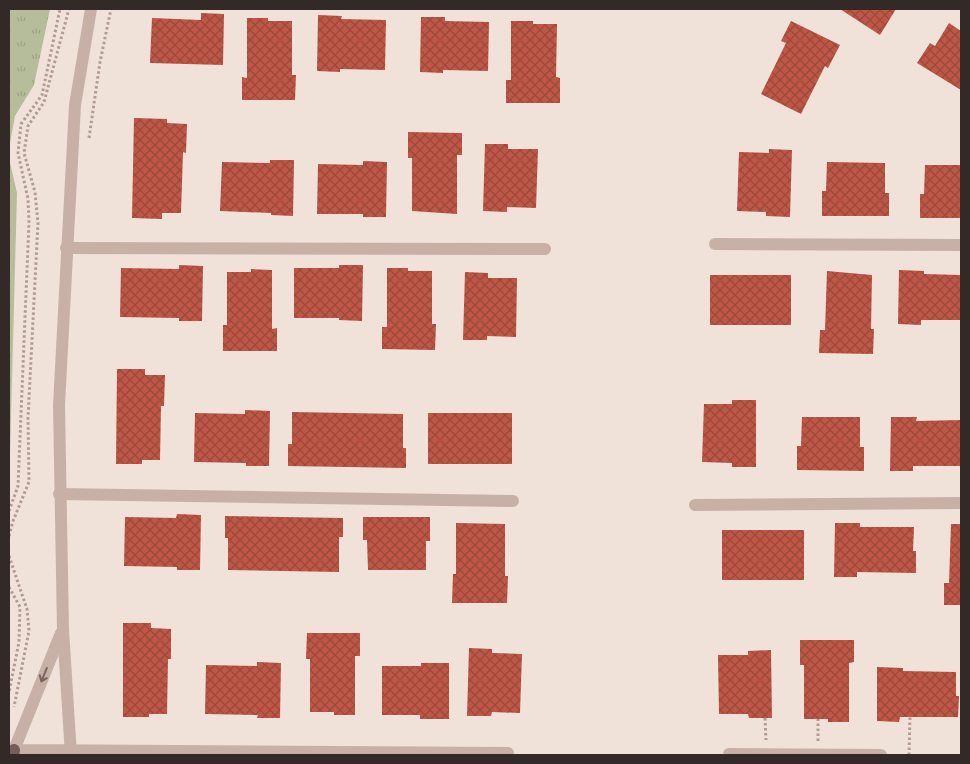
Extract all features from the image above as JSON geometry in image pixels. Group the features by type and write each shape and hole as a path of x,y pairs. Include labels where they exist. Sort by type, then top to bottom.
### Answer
{"street":[{"path":"71,752 63,630 59,494 59,405 75,105 91,9"},
{"path":"715,244 961,246"},
{"path":"66,248 545,249"},
{"path":"59,494 513,501"},
{"path":"695,505 961,503"},
{"path":"63,630 13,753 508,753"},
{"path":"729,754 881,755"}],"path":[{"path":"9,511 18,486 29,222 28,199 18,153 21,124 42,94 60,9"},
{"path":"9,536 29,482 28,418 38,223 35,192 24,153 28,126 44,102 69,9"},
{"path":"88,147 100,62 111,9"},
{"path":"9,556 27,609 30,631 13,714"},
{"path":"9,587 20,607 19,642 9,692"},
{"path":"909,755 910,717"},
{"path":"766,718 766,754"},
{"path":"818,719 818,754"}],"green space":[{"path":"9,9 50,9 34,85 15,116 9,149"},
{"path":"9,158 17,193 9,492"}],"building":[{"path":"840,9 896,9 880,35"},
{"path":"201,13 224,14 223,65 150,63 152,18 201,20"},
{"path":"318,15 342,16 341,19 386,20 385,70 340,69 340,72 317,71"},
{"path":"421,17 445,17 445,21 489,22 488,71 443,70 443,73 420,72"},
{"path":"247,18 268,18 268,21 292,21 292,75 296,75 295,100 242,100 242,77 247,78"},
{"path":"511,21 533,21 533,24 557,24 556,77 560,78 560,103 506,103 506,80 511,80"},
{"path":"791,21 840,45 828,68 825,66 801,114 761,94 786,43 781,41"},
{"path":"949,23 961,31 961,90 917,63 930,43 935,46"},
{"path":"134,118 167,119 167,123 187,124 186,153 183,152 181,213 162,213 162,219 132,218"},
{"path":"408,132 462,133 462,155 457,155 457,214 412,211 412,158 408,158"},
{"path":"485,144 508,144 508,149 538,149 536,208 507,207 507,212 483,211"},
{"path":"769,149 792,150 790,217 766,216 766,212 737,211 739,152 769,153"},
{"path":"270,160 294,160 293,216 220,211 222,162 270,163"},
{"path":"363,161 387,162 386,217 363,217 363,214 317,214 318,164 363,165"},
{"path":"827,162 885,163 885,193 889,193 889,216 822,216 822,191 826,191"},
{"path":"925,165 961,165 961,218 920,218 920,194 924,194"},
{"path":"179,265 203,266 202,321 179,321 179,318 120,317 121,268 179,269"},
{"path":"339,265 363,265 362,321 339,320 339,318 294,318 294,268 339,268"},
{"path":"387,268 408,268 408,271 432,271 432,324 436,324 435,350 382,349 382,327 387,327"},
{"path":"251,269 272,270 272,329 277,328 277,351 223,351 223,325 227,325 227,272 251,272"},
{"path":"899,270 924,271 924,274 961,275 961,320 921,320 921,325 898,324"},
{"path":"827,271 872,275 871,329 874,329 873,354 819,353 820,330 825,330"},
{"path":"465,272 488,273 488,278 517,278 516,337 487,336 487,340 463,340"},
{"path":"710,275 791,275 791,325 710,325"},
{"path":"117,369 145,369 145,375 165,375 164,406 161,406 160,460 142,460 142,464 116,464"},
{"path":"732,400 756,400 756,467 732,467 732,463 702,462 704,404 732,404"},
{"path":"245,410 270,411 269,466 246,466 246,463 194,462 195,413 245,414"},
{"path":"292,412 403,414 403,448 406,448 406,468 288,466 288,444 292,444"},
{"path":"428,413 512,413 512,464 428,464"},
{"path":"802,417 860,417 860,447 864,447 864,471 797,470 797,446 801,446"},
{"path":"891,417 917,417 916,421 961,420 961,466 913,466 913,471 890,471"},
{"path":"177,514 201,515 200,570 177,570 177,567 124,566 125,517 176,518"},
{"path":"225,516 343,518 343,537 339,537 339,572 228,570 228,538 225,538"},
{"path":"363,517 430,517 430,541 426,541 426,570 368,570 367,540 363,540"},
{"path":"456,523 505,524 505,576 508,576 507,603 452,603 453,574 456,574"},
{"path":"835,523 860,523 860,527 914,527 913,551 916,551 916,573 857,572 857,577 834,577"},
{"path":"951,524 961,524 961,605 944,605 944,583 949,583"},
{"path":"722,530 804,530 804,580 722,580"},
{"path":"123,623 151,623 151,628 171,629 171,659 168,659 167,714 149,714 149,717 123,717"},
{"path":"307,633 360,633 360,656 355,656 355,715 334,715 334,712 310,712 310,659 306,659"},
{"path":"800,640 854,640 854,662 849,663 849,722 828,722 828,719 804,719 804,665 800,665"},
{"path":"469,648 492,649 492,653 522,654 520,713 492,712 491,716 467,716"},
{"path":"771,650 772,718 749,718 748,714 719,714 718,655 748,655 748,651"},
{"path":"257,662 281,663 280,718 257,718 258,715 205,714 206,665 257,666"},
{"path":"421,663 449,663 449,719 420,719 420,715 382,715 382,666 421,666"},
{"path":"877,667 903,668 903,671 956,672 956,696 959,696 958,717 900,717 899,722 877,721"}]}
